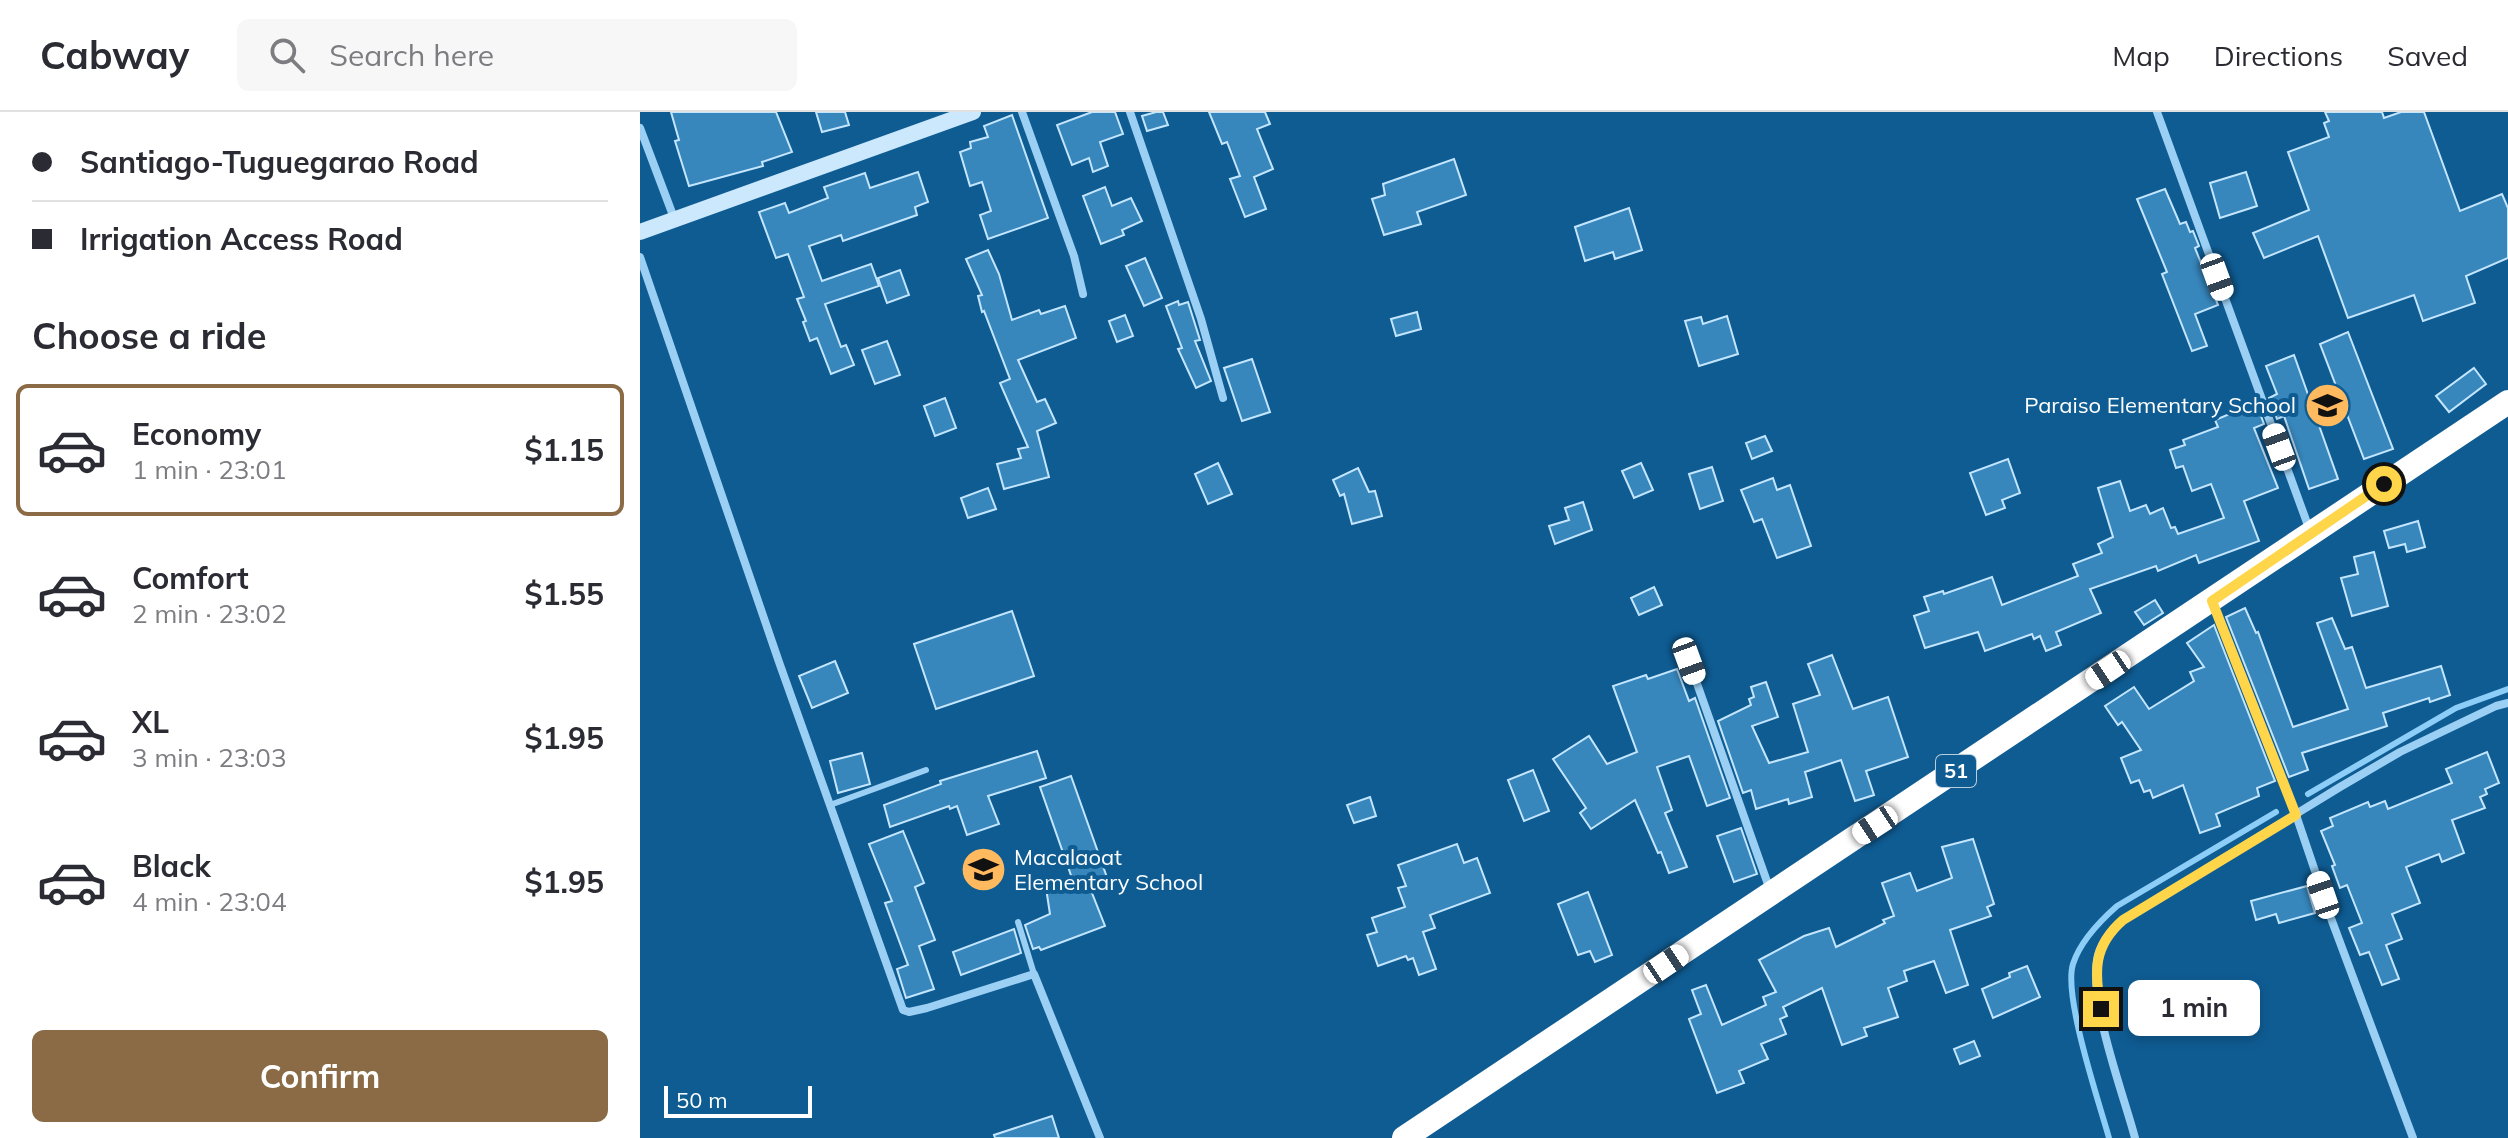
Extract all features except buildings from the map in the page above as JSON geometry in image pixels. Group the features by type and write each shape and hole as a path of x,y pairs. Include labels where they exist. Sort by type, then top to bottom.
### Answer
{"highway":[{"name":"51","path":"1404,1138 2508,402"}],"street":[{"path":"640,232 973,112"},
{"path":"1022,112 1074,256 1083,294"},
{"path":"1130,112 1201,319 1223,398"},
{"path":"2157,112 2310,532"},
{"path":"640,128 674,218"},
{"path":"640,257 903,1010 909,1012 927,1008 1034,974 1100,1138"},
{"path":"2212,601 2296,815 2413,1138"},
{"path":"1689,661 1771,894"},
{"path":"2135,1138 2108,1048 2096,981 2098,954 2110,932 2123,920 2400,752 2508,703"}],"lane":[{"path":"830,805 926,770"},
{"path":"1018,922 1034,974"}],"waterway":[{"path":"2308,794 2456,708 2508,689"},
{"path":"2109,1138 2073,1000 2073,964 2080,948 2117,906 2276,812"}],"place":[{"name":"Paraiso Elementary School","path":"2327,405"},
{"name":"Macalaoat Elementary School","path":"983,870"}],"route":[{"path":"2101,1009 2096,981 2098,954 2110,932 2123,920 2296,815 2212,601 2384,484"}]}
